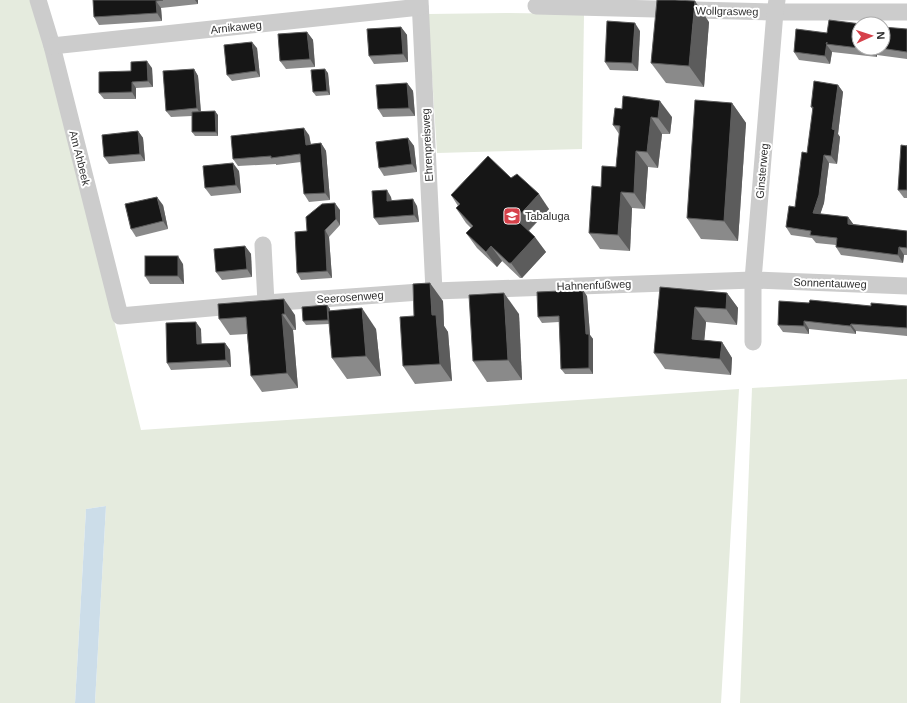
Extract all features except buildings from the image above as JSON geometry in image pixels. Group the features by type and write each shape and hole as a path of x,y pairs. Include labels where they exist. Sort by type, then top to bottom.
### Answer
{"street":[{"name":"Am Ahbeek","path":"38,0 52,46 120,316"},
{"name":"Arnikaweg","path":"52,46 420,4"},
{"name":"Ehrenpreisweg","path":"420,4 434,291"},
{"name":"Wollgrasweg","path":"536,6 776,6"},
{"path":"776,6 907,12"},
{"name":"Ginsterweg","path":"753,342 753,280 776,6"},
{"path":"263,245 266,303"},
{"name":"Hahnenfußweg","path":"434,291 753,280"},
{"name":"Sonnentauweg","path":"753,280 907,286"},
{"name":"Seerosenweg","path":"120,316 266,303 434,291"}],"shaded area":[{"path":"0,0 33,0 47,48 141,430 739,389 721,703 95,703 106,506 86,509 75,703 0,703"},
{"path":"428,14 584,14 582,149 437,153"},
{"path":"907,379 907,703 740,703 752,388"}],"water":[{"path":"106,506 95,703 75,703 86,509"}],"place":[{"name":"Tabaluga","path":"512,216"}]}
